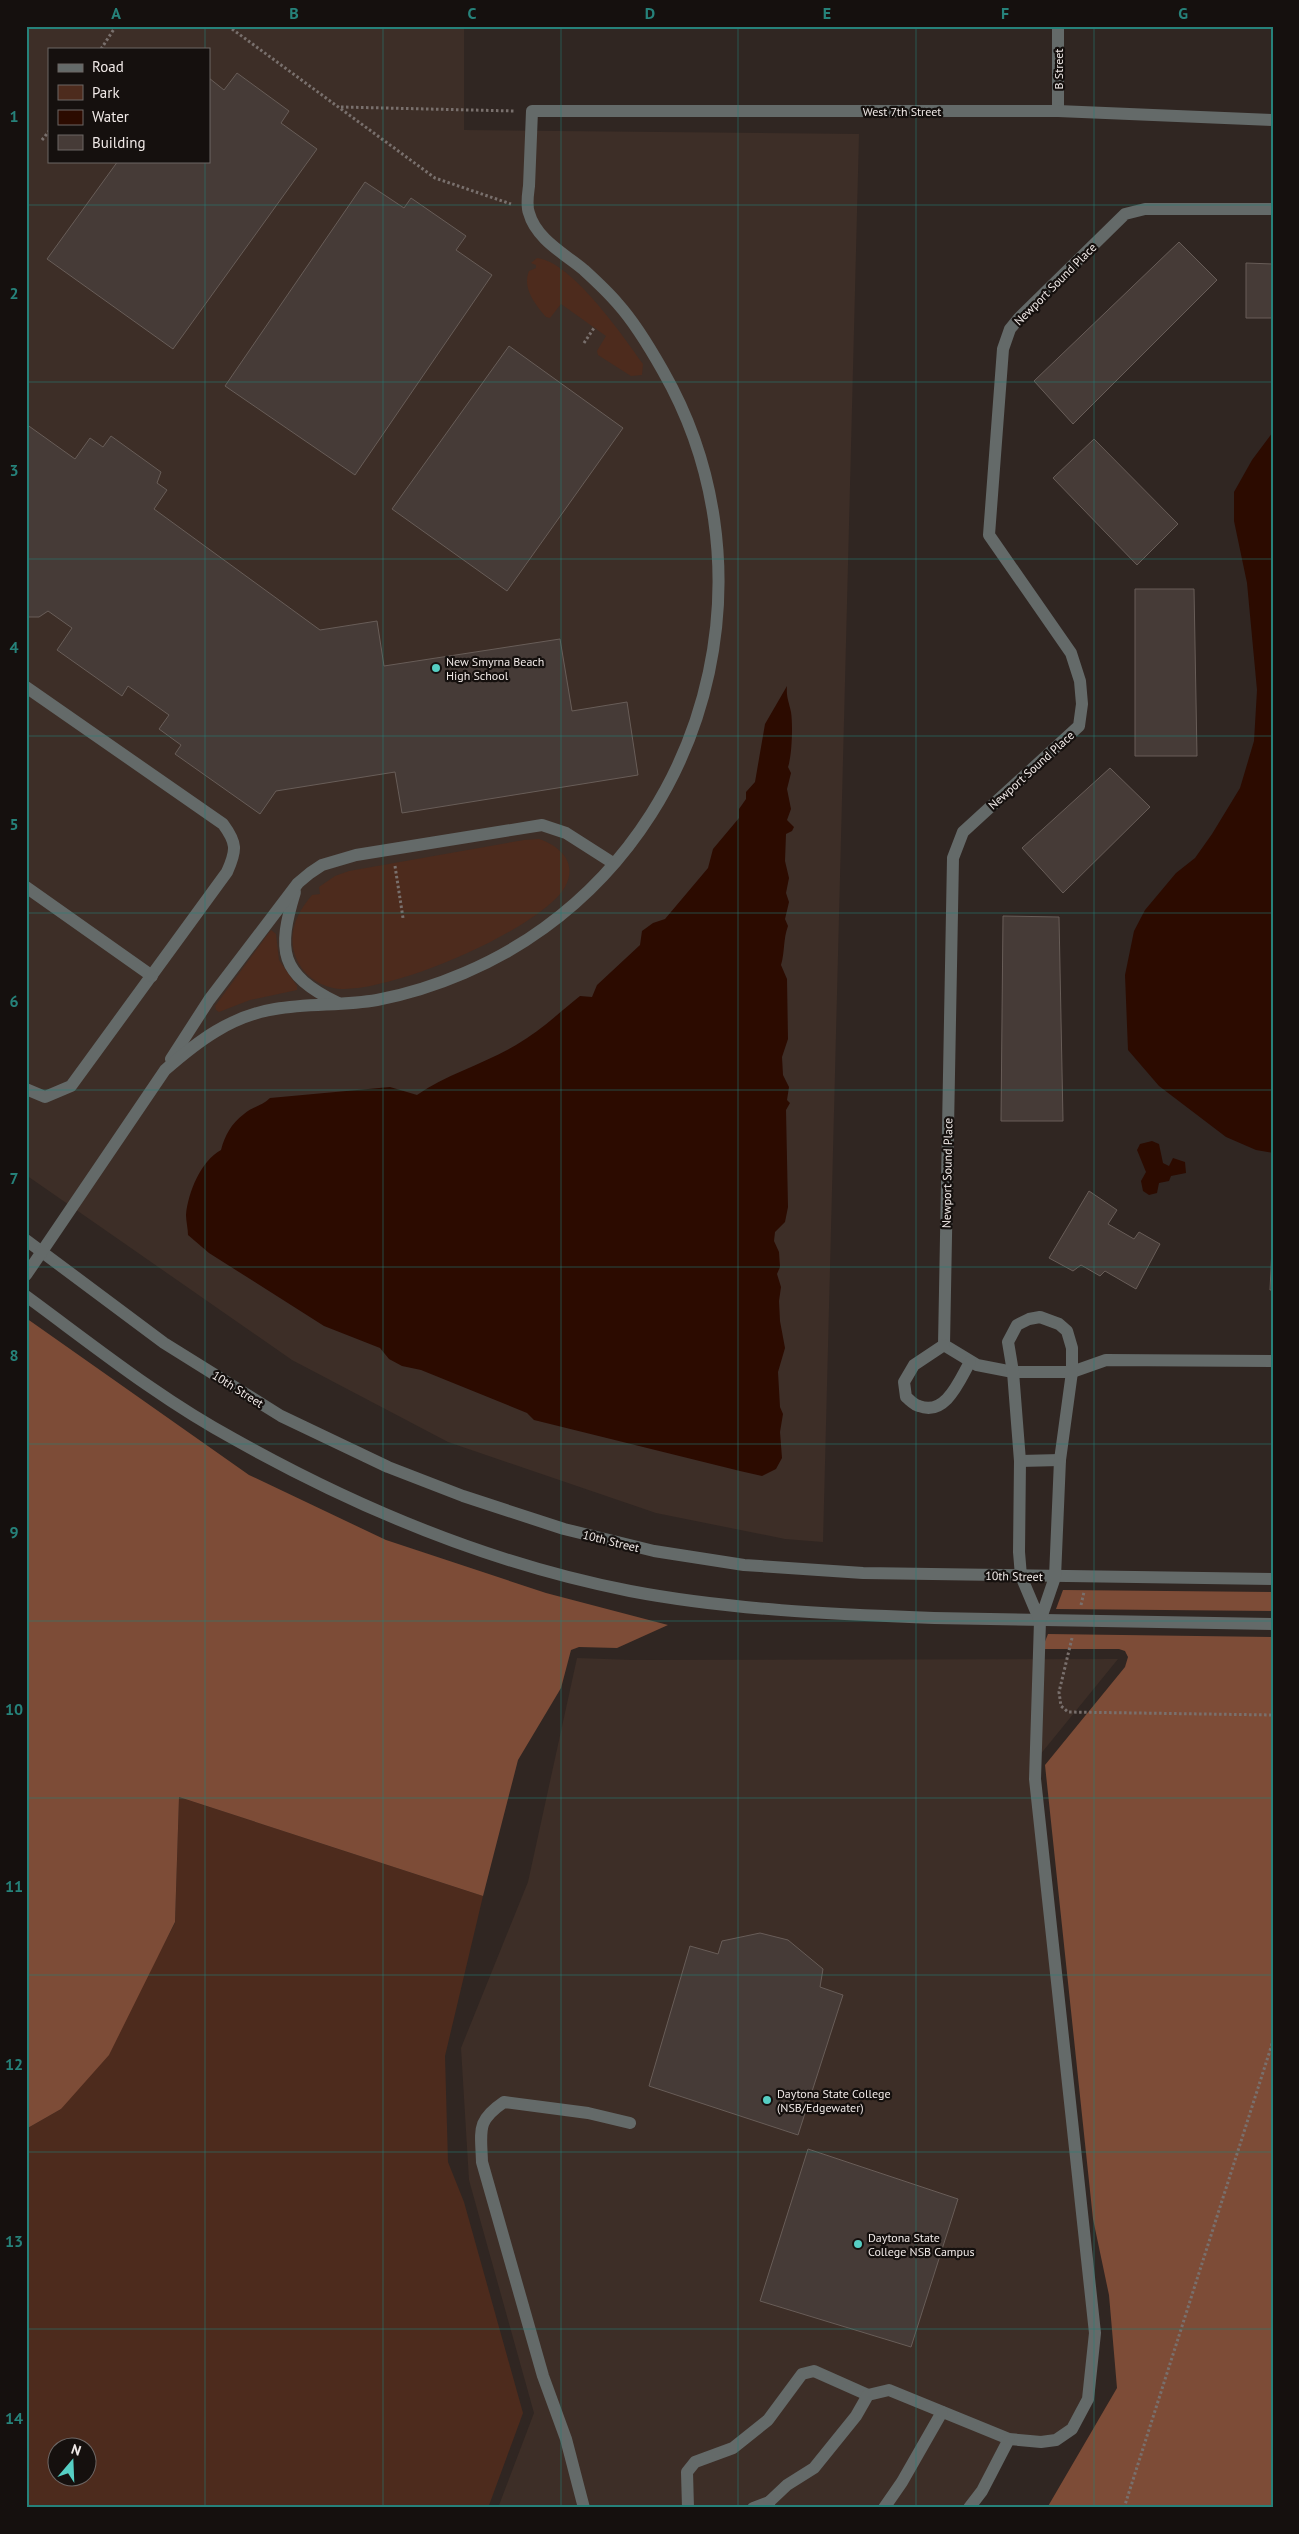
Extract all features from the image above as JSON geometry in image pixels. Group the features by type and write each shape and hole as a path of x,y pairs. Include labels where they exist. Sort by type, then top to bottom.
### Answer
{"street":[{"name":"B Street","path":"1058,26 1058,111"},
{"name":"West 7th Street","path":"532,111 1058,111 1273,120"},
{"path":"165,1070 205,1037 239,1019 276,1008 340,1004 400,995 450,978 492,959 543,929 583,896 613,863 646,822 680,761 704,698 715,644 719,575 716,530 705,472 692,431 678,399 651,350 618,304 584,270 549,242 535,226 528,211 532,111"},
{"name":"Newport Sound Place","path":"944,1346 953,858 963,832 1079,726 1082,704 1080,681 1072,653 989,535 1003,349 1010,329 1019,318 1125,214 1145,209 1273,209"},
{"path":"26,686 223,824 234,839 234,857 227,872 71,1086 45,1097 26,1089"},
{"path":"26,1275 165,1070 209,1000 298,882 322,865 356,855 542,824 566,833 613,863"},
{"path":"298,882 286,922 284,945 286,957 301,981 316,992 340,1004"},
{"path":"26,887 152,976"},
{"name":"10th Street","path":"26,1240 164,1343 281,1416 388,1468 463,1496 564,1529 654,1551 744,1565 864,1572 1055,1577 1273,1579"},
{"path":"26,1296 142,1382 233,1439 367,1507 461,1544 561,1575 621,1589 733,1607 861,1615 1040,1621 1273,1624"},
{"path":"688,2508 687,2472 695,2462 733,2448 768,2420 802,2374 814,2371 868,2395 889,2390 1009,2439 1056,2440 1072,2429 1088,2399 1095,2333 1035,1779 1040,1621 1055,1577 1060,1460 1072,1372 1072,1348 1066,1331 1059,1324 1040,1317 1024,1321 1010,1336 1008,1342 1013,1372 1020,1461 1019,1552 1021,1576 1040,1621"},
{"path":"970,1362 949,1398 936,1406 920,1407 906,1397 904,1382 914,1365 944,1346 970,1362 1013,1372 1072,1372 1106,1360 1273,1360"},
{"path":"1020,1461 1060,1460"},
{"path":"584,2508 566,2439 543,2376 482,2162 481,2125 490,2111 504,2102 588,2113 630,2123"},
{"path":"754,2508 769,2505 786,2485 814,2468 856,2416 868,2395"},
{"path":"884,2508 902,2482 942,2412"},
{"path":"969,2508 982,2491 1009,2439"}],"path":[{"path":"102,48 116,26"},
{"path":"228,26 435,178 528,211"},
{"path":"340,107 532,111"},
{"path":"42,140 48,132"},
{"path":"584,343 594,328"},
{"path":"395,865 403,918"},
{"path":"1088,1577 1059,1692 1061,1706 1068,1712 1273,1715"},
{"path":"1124,2508 1273,2041"}],"shaded area":[{"name":"New Smyrna Beach High School","path":"26,26 464,26 464,130 859,134 823,1542 785,1539 656,1513 448,1442 292,1360 26,1175"},
{"path":"26,1318 249,1475 386,1540 546,1593 668,1625 617,1648 579,1647 571,1650 561,1688 518,1760 483,1896 179,1797 175,1922 109,2055 61,2109 26,2129"},
{"path":"1063,1590 1273,1592 1273,1611 1056,1609"},
{"path":"1048,1634 1273,1637 1273,2508 1047,2508 1117,2388 1109,2295 1093,2219 1045,1765 1125,1667 1128,1657 1125,1651 1119,1649 1042,1649"},
{"name":"Daytona State College (NSB/Edgewater)","path":"577,1658 632,1660 1118,1659 1035,1761 1095,2333 1088,2399 1056,2440 1009,2439 969,2508 498,2508 534,2413 469,2180 461,2048 528,1882"}],"green space":[{"path":"537,258 551,262 565,272 596,302 643,364 642,375 631,376 598,355 597,351 606,336 561,304 550,318 546,317 531,296 527,284 529,271 536,268 536,265 531,263"},
{"path":"539,839 554,846 565,857 570,871 569,879 565,887 550,904 525,922 493,940 421,972 356,988 333,988 321,984 311,978 299,964 292,941 301,909 312,895 320,894 319,887 335,876 349,871 524,840"},
{"path":"271,930 276,934 279,960 297,986 297,990 250,1000 219,1012 215,1006"},
{"path":"179,1797 483,1896 445,2056 448,2162 464,2202 523,2413 488,2508 26,2508 26,2129 61,2109 146,1978 175,1923"}],"water":[{"path":"1273,432 1273,1153 1256,1150 1226,1137 1159,1086 1128,1050 1125,975 1134,931 1145,910 1176,873 1195,858 1212,834 1240,788 1254,741 1257,690 1247,583 1234,521 1234,492 1252,460"},
{"path":"787,686 787,696 792,718 792,732 788,767 791,773 787,789 791,809 787,820 794,827 792,831 786,834 785,861 789,878 786,893 789,902 785,919 788,926 781,965 787,979 788,1039 782,1057 783,1075 789,1087 787,1100 790,1103 786,1110 788,1207 785,1222 775,1232 774,1241 779,1252 780,1267 777,1274 781,1287 779,1301 780,1321 785,1348 778,1372 780,1407 783,1414 780,1432 782,1458 776,1469 762,1476 534,1420 527,1413 421,1370 402,1366 389,1359 380,1348 324,1326 209,1253 188,1235 187,1206 193,1187 202,1169 221,1150 224,1139 235,1122 270,1098 390,1087 417,1095 441,1081 504,1052 525,1040 580,996 592,997 597,985 640,945 642,931 653,923 665,919 708,868 713,849 739,818 739,809 746,799 746,792 755,782 765,724"},
{"path":"1152,1141 1159,1144 1163,1163 1169,1166 1173,1158 1185,1162 1186,1173 1171,1176 1169,1181 1159,1183 1157,1193 1149,1195 1143,1191 1141,1181 1146,1172 1137,1150 1140,1144"}],"building":[{"path":"237,73 289,111 281,123 317,149 173,349 47,259 117,162 210,162 210,79 224,90"},
{"path":"365,182 404,208 411,198 466,236 456,250 492,275 355,475 225,386"},
{"path":"1179,242 1217,280 1073,424 1034,381"},
{"path":"1246,263 1273,264 1273,318 1246,318"},
{"path":"509,346 623,428 507,591 392,509"},
{"path":"26,424 75,459 90,438 103,447 111,436 161,472 157,483 167,490 154,509 320,630 377,621 384,666 560,639 572,711 627,702 638,775 402,813 395,772 276,791 260,814 175,754 181,745 159,729 169,715 128,686 122,696 57,650 72,628 48,611 39,617 26,617"},
{"path":"1094,439 1178,524 1137,565 1053,478"},
{"path":"1135,589 1194,589 1197,756 1135,756"},
{"path":"1110,768 1150,807 1063,893 1022,848"},
{"path":"1003,916 1059,917 1063,1121 1001,1121"},
{"path":"1089,1191 1117,1210 1108,1224 1134,1239 1139,1232 1160,1244 1136,1289 1105,1271 1100,1276 1081,1265 1073,1271 1049,1258"},
{"path":"1273,1226 1273,1290 1270,1290"},
{"path":"760,1933 788,1940 823,1969 820,1987 843,1995 798,2135 649,2086 690,1946 718,1954 722,1941"},
{"path":"808,2149 958,2199 911,2347 760,2301"}],"place":[{"name":"New Smyrna Beach High School","path":"436,668"},
{"name":"Daytona State College (NSB/Edgewater)","path":"767,2100"},
{"name":"Daytona State College NSB Campus","path":"858,2244"}]}
